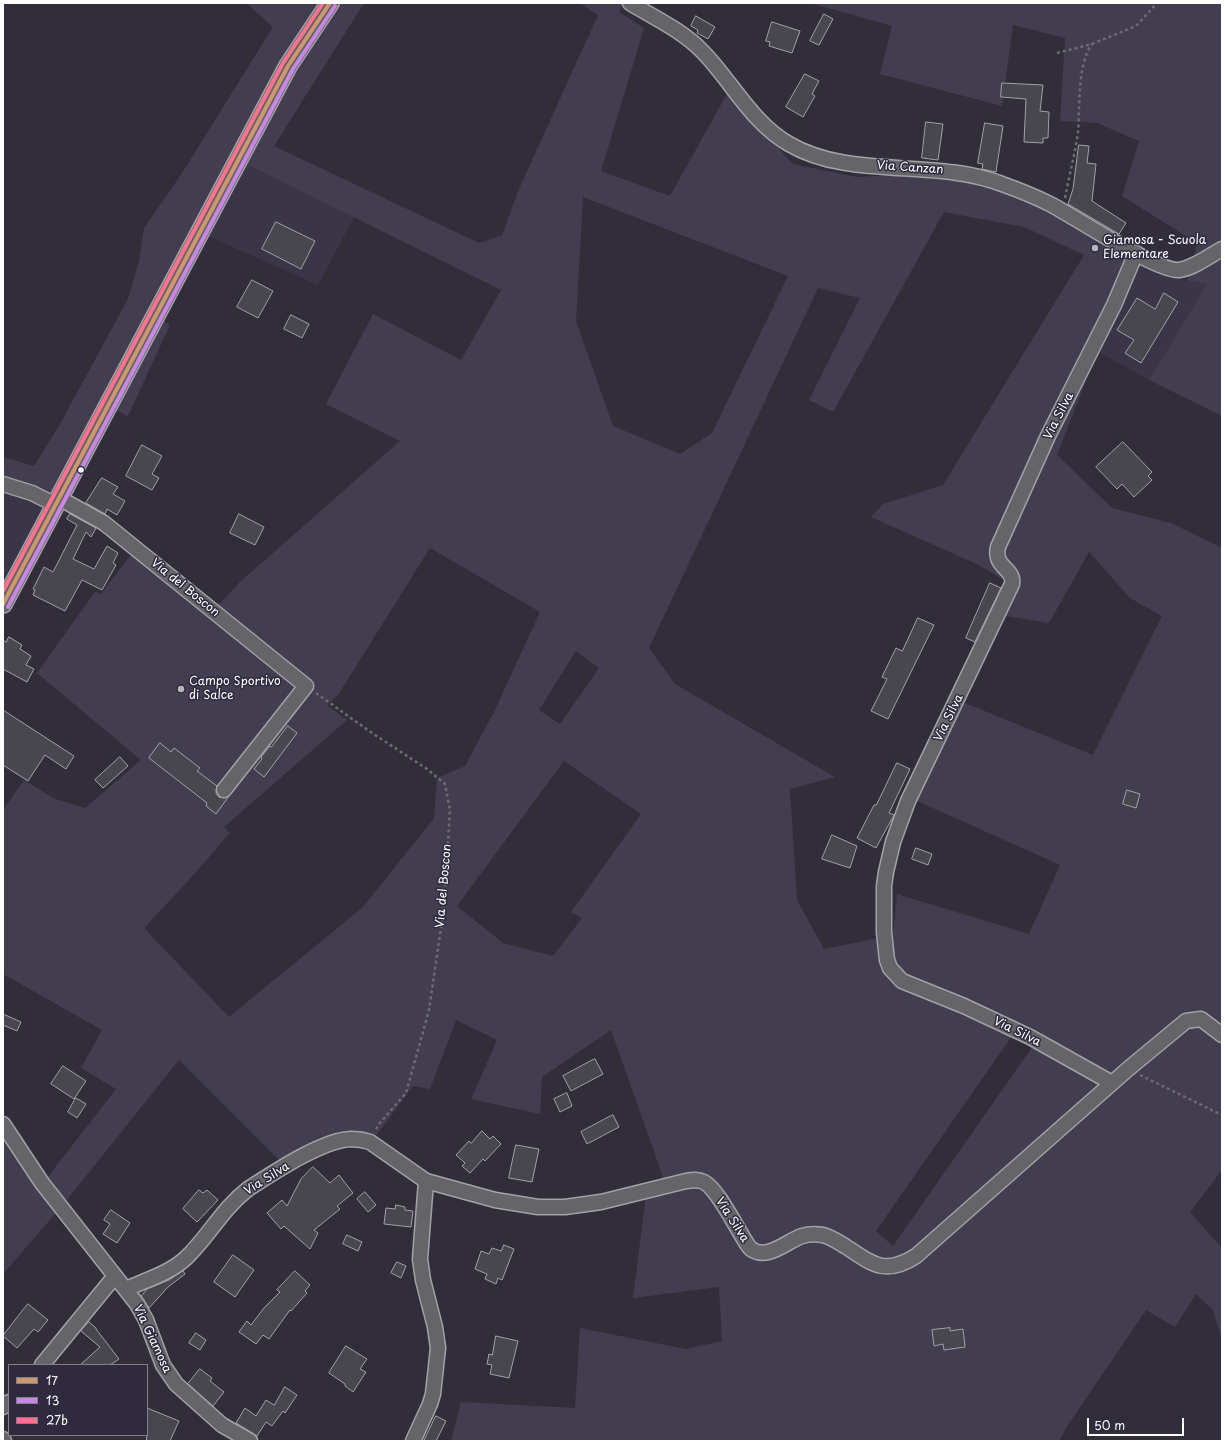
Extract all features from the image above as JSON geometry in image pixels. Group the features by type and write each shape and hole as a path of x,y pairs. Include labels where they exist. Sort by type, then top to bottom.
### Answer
{"main road":[{"path":"3,604 288,66 330,3"}],"street":[{"name":"Via Canzan","path":"630,3 675,29 697,46 713,62 766,127 800,150 853,164 962,172 982,177 1027,193 1167,269 1178,270 1190,267 1222,249"},
{"name":"Via Silva","path":"1112,1083 1030,1037 964,1006 902,981 890,968 887,960 883,902 889,857 908,802 1012,584 1012,576 999,562 996,552 1048,436 1114,304 1136,253"},
{"name":"Via del Boscon","path":"3,484 57,502 104,523 306,686"},
{"path":"224,790 306,686"},
{"name":"Via Silva","path":"126,1289 164,1272 186,1258 228,1207 257,1184 309,1153 331,1143 350,1139 359,1139 370,1142 426,1181 495,1200 538,1207 596,1203 686,1181 700,1180 705,1182 716,1194 747,1244 756,1252 766,1253 803,1236 816,1234 834,1239 874,1264 894,1266 906,1263 916,1256 1128,1069 1186,1021 1201,1019 1222,1035"},
{"name":"Via Giamosa","path":"3,1124 42,1183 116,1276 142,1312 163,1365 176,1384 222,1425 250,1441"},
{"path":"413,1441 430,1404 438,1353 435,1327 420,1264 426,1181"},
{"path":"43,1364 116,1276"}],"path":[{"path":"1057,53 1092,44 1136,26 1157,3"},
{"path":"1062,211 1078,132 1080,83 1087,51 1092,44"},
{"name":"Via del Boscon","path":"306,686 372,733 427,769 445,784 450,810 444,907 429,1010 406,1093 378,1124 370,1142"},
{"path":"1128,1069 1222,1115"}],"shaded area":[{"path":"246,3 364,3 274,146 479,243 502,235 519,189 598,15 580,3 623,3 619,12 644,28 601,171 670,196 728,92 793,164 857,177 907,174 977,183 1047,209 1130,256 1080,360 1091,368 1057,455 1112,508 1171,523 1222,548 1222,1170 1190,1212 1222,1248 1222,1340 1213,1310 1196,1294 1175,1327 1146,1310 1068,1425 1059,1441 451,1441 461,1402 575,1408 580,1328 686,1349 722,1341 719,1287 633,1298 647,1187 663,1177 611,1030 542,1077 540,1114 471,1099 497,1040 456,1020 430,1089 413,1086 372,1141 356,1137 287,1168 179,1060 62,1206 3,1274 3,1134 40,1187 116,1089 81,1068 102,1030 3,974 3,810 24,780 55,799 85,808 141,760 37,673 95,592 101,594 132,553 210,614 240,582 400,441 326,404 373,314 461,360 501,290 246,164 159,318 170,325 128,416 111,408 52,505 3,491 3,457 34,466 60,424 128,299 139,261 144,228 182,173 273,27","holes":["583,197 788,276 712,433 680,454 613,426 576,321","944,212 1024,227 1084,255 943,485 883,504 871,517 979,565 1010,584 999,615 1049,623 1089,552 1130,598 1162,616 1093,755 960,701 915,800 1060,865 1029,934 897,894 893,935 824,949 797,900 790,789 835,777 675,684 649,648 818,288 860,298 809,400 833,412","430,548 540,612 495,710 465,766 437,778 434,818 363,907 229,1017 144,928 230,833 224,827 347,720 327,705 338,695","576,651 599,668 560,724 539,710","564,761 641,814 571,912 582,918 553,956 503,943 457,906","1021,1023 1042,1033 893,1246 876,1231"]},
{"path":"810,3 1222,3 1222,416 1149,380 1207,284 1187,281 1197,243 1122,196 1139,141 1097,123 1060,121 1065,38 1013,25 1002,106 880,74 892,26"},
{"path":"246,164 354,217 318,285 206,235"},
{"path":"1130,256 1187,281 1207,284 1149,380 1088,346"},
{"path":"3,491 52,505 3,600"}],"building":[{"path":"824,14 833,19 819,45 810,41"},
{"path":"696,16 715,27 708,39 697,33 698,30 691,26"},
{"path":"772,22 800,31 792,53 769,46 770,42 766,41"},
{"path":"805,74 819,81 812,94 815,96 803,117 786,107"},
{"path":"1002,83 1043,85 1040,111 1049,112 1048,138 1043,138 1043,143 1024,142 1026,99 1001,97"},
{"path":"926,122 943,124 938,160 922,158"},
{"path":"985,123 1003,126 996,172 982,169 983,164 978,163"},
{"path":"1079,145 1089,146 1087,163 1096,164 1092,201 1126,223 1119,234 1068,204 1073,189"},
{"path":"276,222 315,241 301,269 262,249"},
{"path":"252,280 273,291 258,318 237,307"},
{"path":"1164,293 1178,302 1141,363 1125,353 1134,340 1117,330 1137,298 1155,309"},
{"path":"291,315 309,324 302,338 284,329"},
{"path":"1123,442 1152,472 1148,476 1152,480 1134,497 1122,484 1117,489 1096,467"},
{"path":"142,445 162,456 152,474 159,478 152,490 126,476"},
{"path":"102,478 118,487 113,494 125,501 117,515 107,509 105,514 86,503"},
{"path":"70,514 96,528 91,537 86,532 73,559 94,569 107,546 118,553 113,563 116,565 102,590 82,580 65,611 33,595 35,590 33,589 44,567 53,572 77,525 67,519"},
{"path":"239,514 264,527 255,545 230,533"},
{"path":"990,583 1001,588 975,642 966,638"},
{"path":"918,618 934,625 888,719 871,711 887,679 882,677 896,648 902,651"},
{"path":"9,637 22,645 20,649 31,656 26,665 34,669 27,682 3,669 3,640 6,642"},
{"path":"3,710 74,756 66,769 45,755 28,781 3,765"},
{"path":"288,726 297,733 264,777 254,769 262,759 261,757"},
{"path":"160,743 171,752 174,748 200,768 197,771 217,786 216,793 219,797 223,798 229,796 216,814 206,806 207,803 149,758"},
{"path":"120,757 128,766 103,788 95,780"},
{"path":"897,763 910,769 889,813 894,815 876,848 857,838 874,805 876,805"},
{"path":"1127,790 1140,794 1136,808 1123,804"},
{"path":"832,835 857,846 850,868 822,859"},
{"path":"916,848 932,854 928,865 912,859"},
{"path":"3,1014 21,1022 17,1031 3,1025"},
{"path":"595,1059 603,1074 571,1091 563,1076"},
{"path":"63,1066 86,1081 74,1099 51,1084"},
{"path":"567,1093 572,1106 560,1112 554,1099"},
{"path":"76,1098 86,1104 77,1118 68,1112"},
{"path":"613,1115 619,1127 587,1144 581,1132"},
{"path":"482,1131 490,1139 493,1136 501,1144 485,1161 483,1159 470,1173 462,1166 465,1163 456,1155 469,1141 471,1143"},
{"path":"516,1145 539,1149 532,1182 509,1178"},
{"path":"313,1167 330,1183 339,1175 353,1193 337,1206 340,1209 314,1230 318,1233 310,1249 284,1226 281,1229 267,1213 282,1200 287,1206 301,1179"},
{"path":"199,1190 203,1193 207,1190 218,1200 197,1222 183,1209"},
{"path":"365,1192 376,1205 368,1212 357,1199"},
{"path":"396,1205 405,1207 405,1210 413,1211 411,1227 384,1224 386,1208 395,1209"},
{"path":"111,1210 130,1223 117,1243 103,1234 110,1224 104,1220"},
{"path":"347,1235 362,1242 358,1251 343,1244"},
{"path":"504,1245 514,1249 502,1280 498,1278 496,1284 485,1279 487,1274 475,1269 481,1251 489,1254 492,1248 501,1251"},
{"path":"233,1255 254,1270 235,1297 214,1282"},
{"path":"397,1262 406,1266 401,1278 391,1273"},
{"path":"183,1271 185,1274 168,1287 149,1308 141,1296 147,1289 169,1280"},
{"path":"295,1271 310,1285 305,1291 307,1293 291,1311 290,1310 269,1339 263,1335 256,1344 239,1332 247,1321 251,1325 264,1308 280,1292 277,1290"},
{"path":"28,1304 48,1320 38,1332 34,1329 17,1348 3,1336"},
{"path":"89,1322 96,1328 119,1359 112,1364 81,1364 100,1347 81,1331"},
{"path":"950,1328 950,1331 963,1329 965,1347 944,1350 943,1344 934,1346 932,1330"},
{"path":"196,1333 206,1340 200,1350 189,1343"},
{"path":"496,1336 518,1341 509,1378 490,1374 492,1365 487,1364 489,1354 492,1355"},
{"path":"346,1346 367,1359 360,1369 366,1372 353,1392 345,1386 345,1384 329,1373"},
{"path":"200,1369 212,1378 210,1381 224,1392 213,1406 188,1384"},
{"path":"285,1387 297,1395 285,1413 283,1411 272,1426 266,1422 257,1436 236,1423 245,1408 256,1416 266,1400 274,1405"},
{"path":"148,1408 179,1421 170,1441 147,1441"},
{"path":"436,1416 446,1421 436,1441 424,1441"}],"transit line":[{"name":"27b","path":"3,591 283,63 323,3"},
{"name":"17","path":"3,604 288,66 330,3"},
{"name":"13","path":"8,607 293,69 335,6"}],"place":[{"name":"Giamosa - Scuola Elementare","path":"1095,248"},
{"name":"Campo Sportivo di Salce","path":"181,689"}]}
